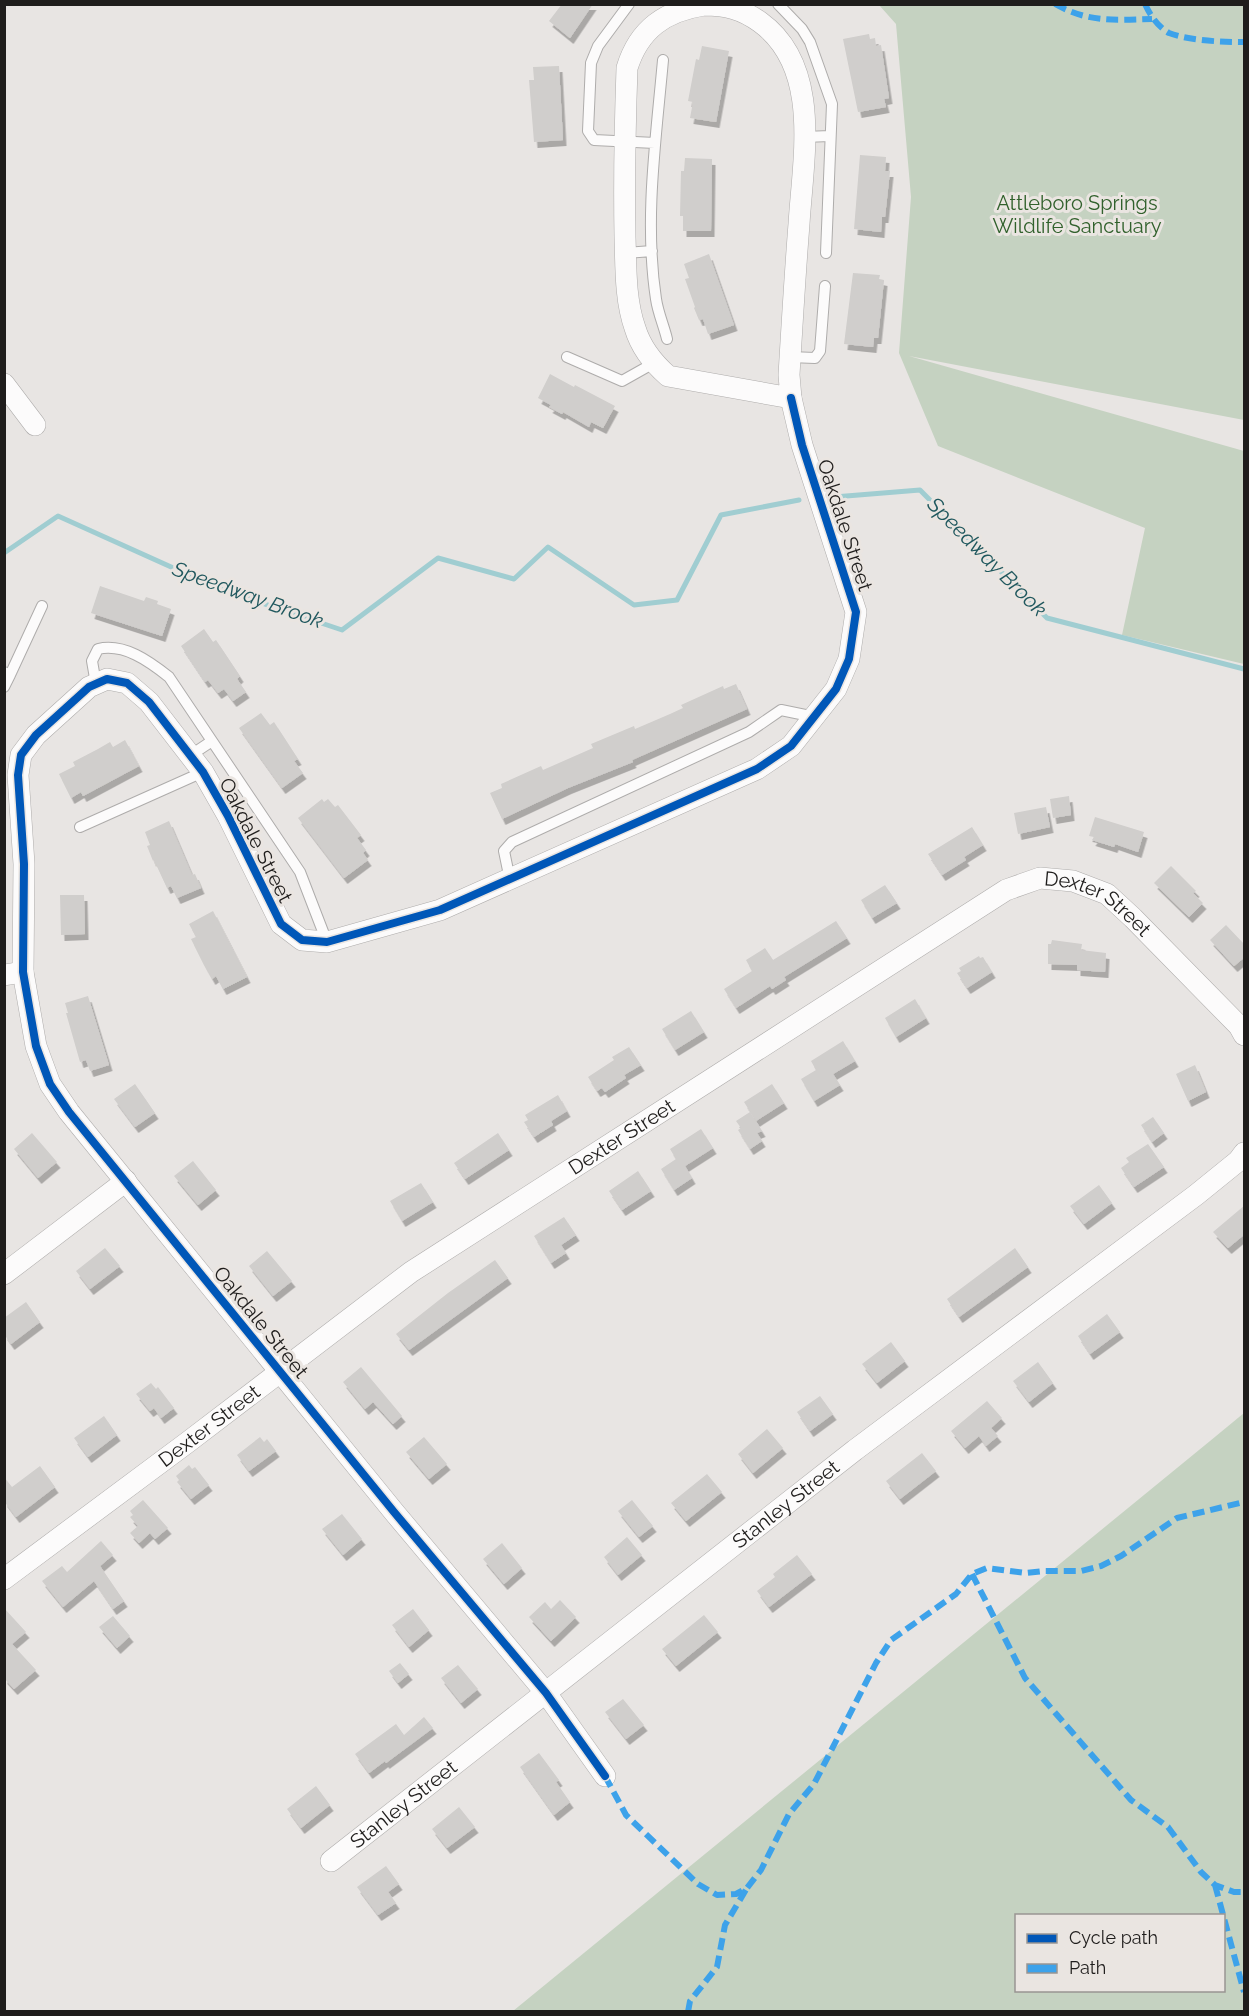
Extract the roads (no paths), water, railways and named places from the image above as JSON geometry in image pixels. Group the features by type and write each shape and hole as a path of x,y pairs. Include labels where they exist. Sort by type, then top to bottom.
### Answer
{"street":[{"name":"Oakdale Street","path":"605,1776 546,1694 280,1372 69,1112 50,1084 14,974 24,864 18,775 21,755 36,735 89,687 106,679 127,683 149,702 203,772 228,816 281,924 302,940 327,942 440,910 757,769 791,746 836,689 849,659 856,612 802,445 791,398 789,375 804,107 798,77 787,51 771,30 747,12 723,5 684,8 664,16 647,33 633,50 627,68 626,253 629,298 634,327 643,348 668,376 791,398"},
{"path":"4,384 35,426"},
{"name":"Dexter Street","path":"4,1579 431,1259 1005,890 1040,878 1073,881 1107,894 1142,926 1239,1026 1245,1035"},
{"name":"Stanley Street","path":"331,1861 855,1450 1187,1202 1239,1161 1245,1153"},
{"path":"4,1274 126,1180"}],"lane":[{"path":"629,4 598,45 591,63 588,131 594,140 655,143"},
{"path":"778,4 802,29 810,42 832,104 826,254"},
{"path":"663,60 651,189 652,251 656,301 668,339"},
{"path":"804,137 830,136"},
{"path":"626,253 652,251"},
{"path":"790,357 815,358 820,351 825,286"},
{"path":"567,357 622,381 654,363"},
{"path":"4,687 7,673 42,606"},
{"path":"96,684 92,661 98,649 111,646 147,659 169,676 300,872 327,942"},
{"path":"510,880 504,851 512,842 749,732 781,710 815,717"},
{"path":"191,755 212,741"},
{"path":"80,827 203,772"}],"waterway":[{"name":"Speedway Brook","path":"834,497 920,490 1047,618 1244,669"},
{"name":"Speedway Brook","path":"4,553 58,516 220,589 342,630 438,558 514,579 548,547 634,605 677,600 721,515 799,500"}],"park label":[{"name":"Attleboro Springs Wildlife Sanctuary","path":"1077,214"}]}
